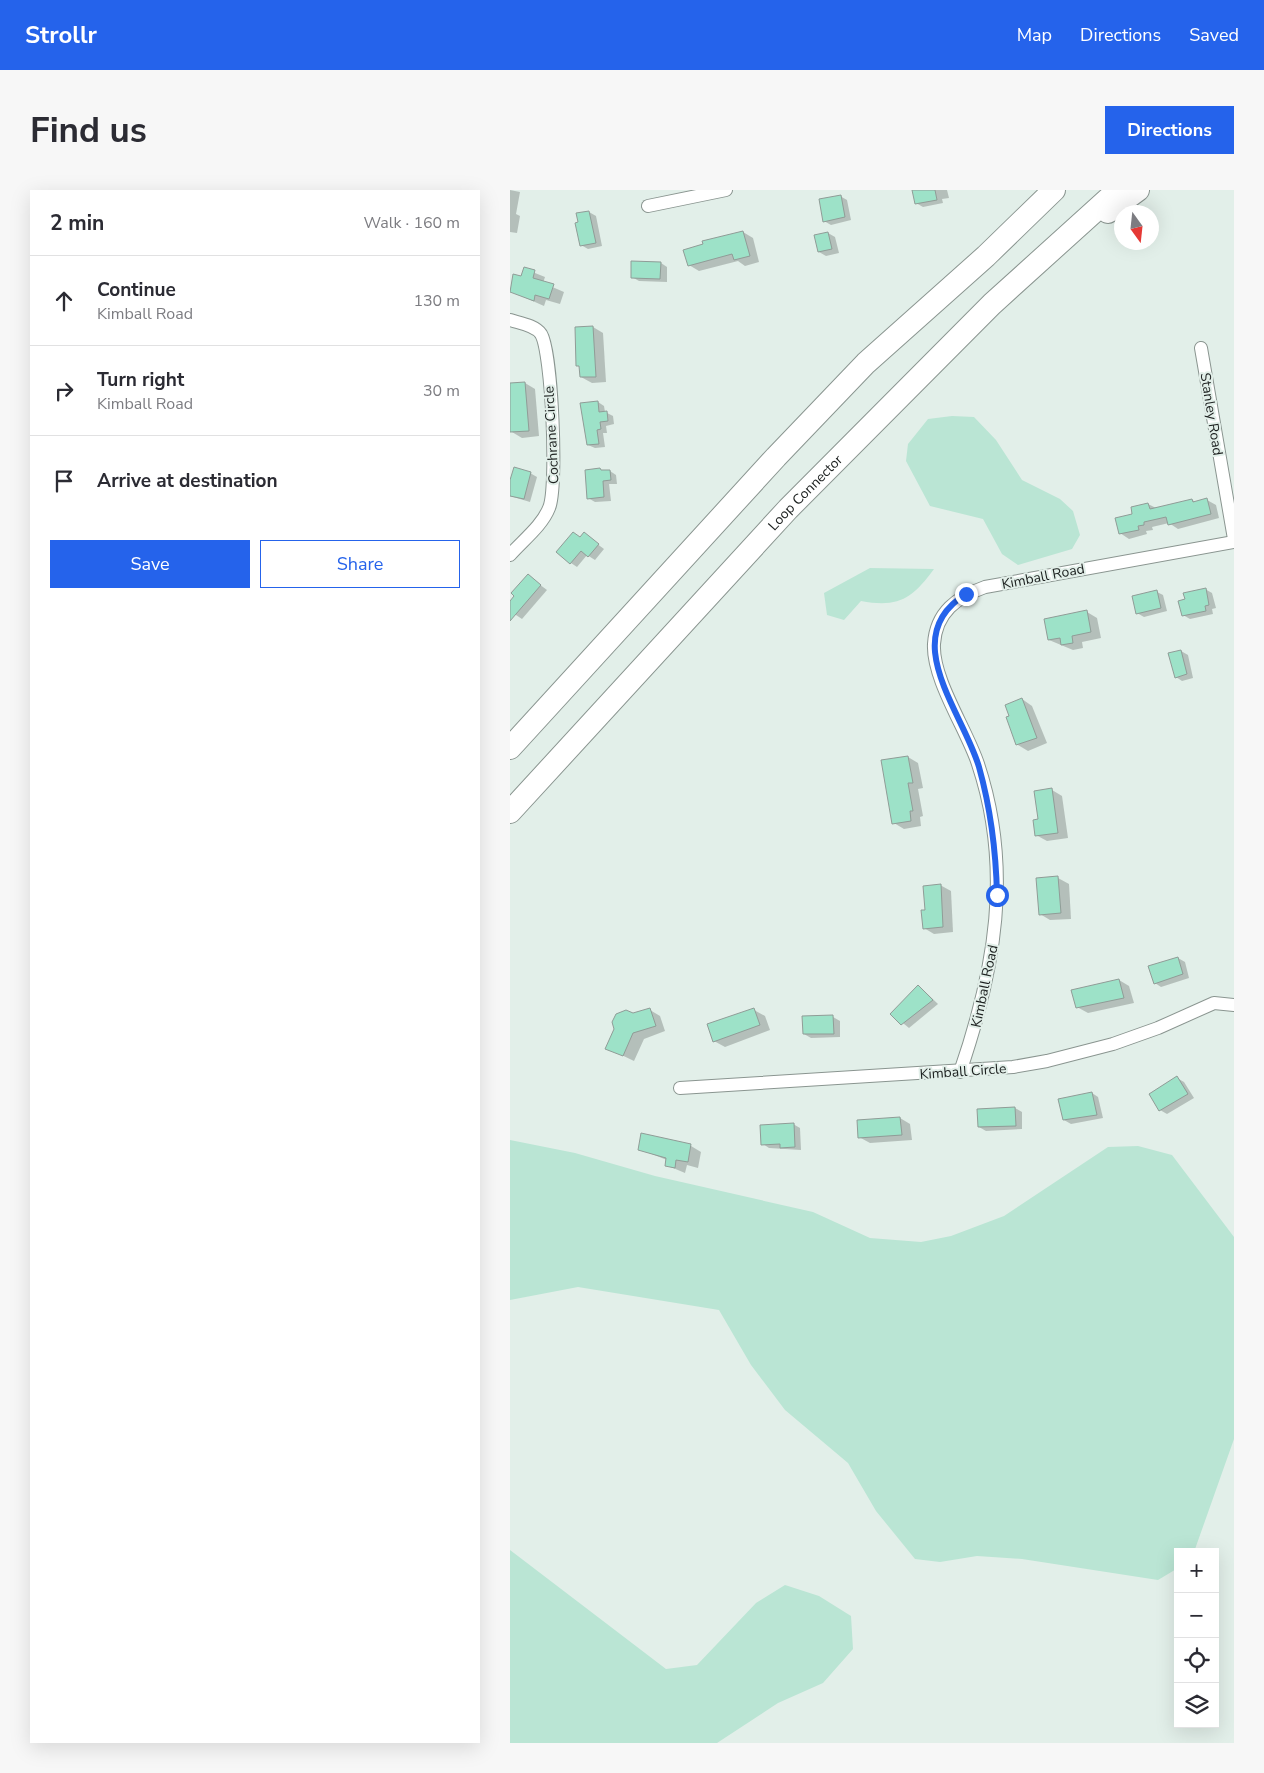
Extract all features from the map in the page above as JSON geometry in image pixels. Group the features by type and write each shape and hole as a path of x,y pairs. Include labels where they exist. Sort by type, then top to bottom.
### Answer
{"highway":[{"path":"510,748 776,457 866,363 986,256 1054,190"},
{"name":"Loop Connector","path":"510,812 788,509 992,304 1118,190"},
{"path":"992,304 1138,190"}],"street":[{"path":"648,206 726,190"},
{"name":"Cochrane Circle","path":"510,320 536,329 541,335 548,376 554,477 553,496 549,510 510,555"},
{"name":"Stanley Road","path":"1201,348 1234,540"},
{"name":"Kimball Road","path":"960,1072 982,1007 991,963 997,895 996,858 992,824 978,764 937,666 934,646 936,630 943,615 952,602 985,587 1234,540"},
{"name":"Kimball Circle","path":"680,1088 960,1072 1014,1067 1079,1054 1158,1028 1214,1003 1234,1006"}],"green space":[{"path":"952,416 974,417 996,440 1022,480 1060,499 1073,511 1080,535 1072,549 1018,565 1002,554 983,519 930,506 906,461 908,444 928,419"},
{"path":"870,568 934,569 919,588 903,599 885,603 861,601 844,620 827,615 824,593"},
{"path":"510,1140 575,1153 655,1176 813,1212 870,1238 921,1242 951,1236 1004,1216 1108,1147 1138,1146 1172,1155 1234,1237 1234,1439 1195,1548 1174,1548 1174,1570 1158,1580 1022,1559 977,1556 940,1562 915,1559 876,1511 848,1463 785,1410 751,1365 719,1310 578,1287 510,1300"},
{"path":"510,1550 666,1669 697,1665 756,1603 785,1585 819,1596 851,1616 853,1649 823,1683 778,1703 717,1743 510,1743"}],"building":[{"path":"912,190 935,190 937,200 915,204"},
{"path":"841,195 845,217 823,222 819,199"},
{"path":"589,211 596,243 580,246 575,223 578,222 576,213"},
{"path":"743,231 750,256 734,260 732,254 688,266 683,250 703,244 702,241"},
{"path":"828,232 832,249 818,252 814,235"},
{"path":"631,261 661,262 660,279 631,278"},
{"path":"524,267 535,270 533,278 554,284 549,299 535,295 534,301 510,292 513,274 521,276"},
{"path":"593,326 596,377 580,377 579,366 576,366 575,327"},
{"path":"525,382 529,431 510,432 510,383"},
{"path":"598,401 599,412 607,411 608,421 600,422 601,429 597,430 599,444 587,445 580,403"},
{"path":"514,467 531,472 524,499 510,496 510,480"},
{"path":"600,468 601,470 610,470 611,480 603,481 604,497 587,499 585,470"},
{"path":"1207,498 1211,514 1168,525 1166,517 1144,522 1144,525 1138,526 1139,530 1119,534 1115,518 1132,514 1131,507 1148,503 1150,509 1192,499 1193,502"},
{"path":"573,532 580,537 584,532 599,544 588,557 581,551 570,564 556,552"},
{"path":"528,574 541,585 510,621 510,601 514,596 511,593"},
{"path":"1206,588 1209,605 1205,606 1206,611 1182,616 1178,601 1185,599 1183,593"},
{"path":"1157,590 1161,608 1136,614 1132,596"},
{"path":"1087,610 1091,632 1072,636 1073,643 1061,645 1060,638 1048,640 1044,619"},
{"path":"1181,650 1187,674 1175,678 1168,653"},
{"path":"1022,698 1037,738 1016,745 1006,717 1009,716 1005,705"},
{"path":"908,756 913,783 908,783 913,811 910,811 911,821 892,824 881,760"},
{"path":"1052,788 1058,833 1035,836 1033,820 1038,819 1034,791"},
{"path":"1058,876 1061,913 1039,915 1036,878"},
{"path":"941,884 943,927 923,929 921,910 925,910 923,886"},
{"path":"1178,957 1183,974 1154,984 1148,966"},
{"path":"1119,979 1124,998 1076,1008 1071,990"},
{"path":"918,985 933,1000 901,1025 890,1014"},
{"path":"650,1008 656,1026 633,1033 623,1056 605,1049 614,1029 612,1022 616,1014 626,1010 633,1013"},
{"path":"754,1008 760,1025 713,1042 707,1024"},
{"path":"833,1015 834,1034 803,1034 802,1016"},
{"path":"1177,1076 1188,1094 1159,1111 1149,1094"},
{"path":"1092,1092 1097,1115 1063,1120 1058,1099"},
{"path":"1015,1107 1016,1126 978,1127 977,1109"},
{"path":"900,1117 902,1135 858,1138 857,1120"},
{"path":"794,1123 795,1147 780,1148 780,1144 761,1145 760,1125"},
{"path":"641,1133 691,1144 688,1162 676,1160 675,1168 665,1166 666,1158 638,1150"}],"route":[{"path":"966,594 952,602 943,615 936,630 934,646 937,666 944,687 978,764 986,791 996,858 997,895"}]}
